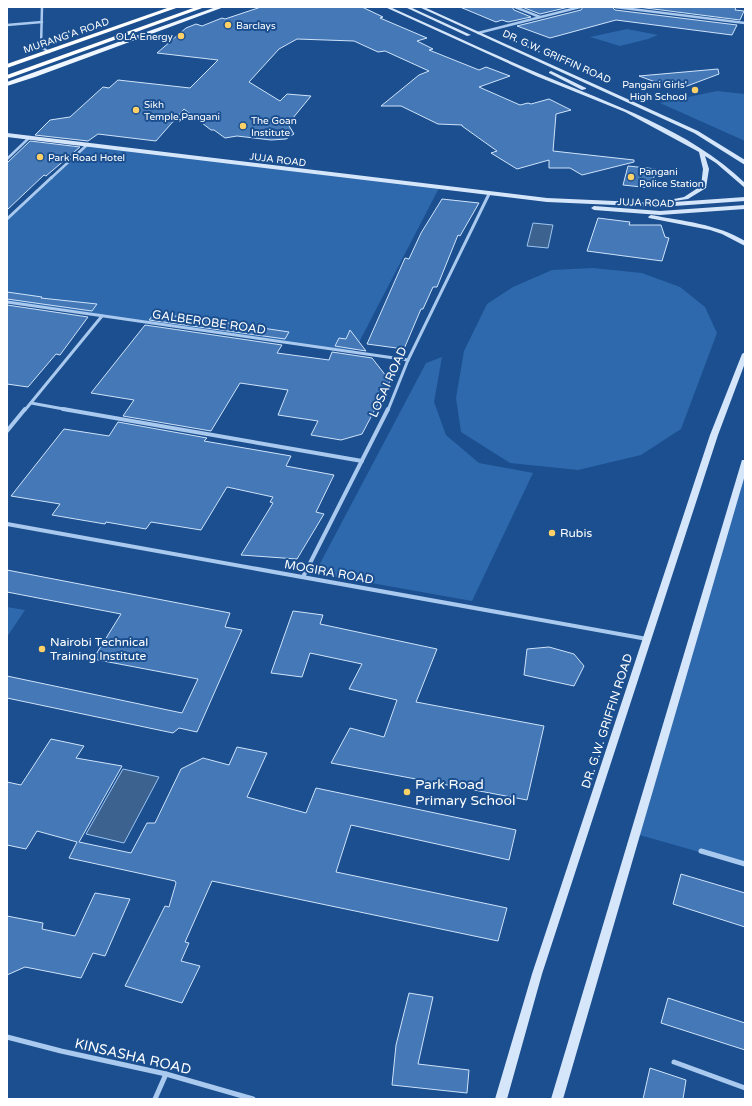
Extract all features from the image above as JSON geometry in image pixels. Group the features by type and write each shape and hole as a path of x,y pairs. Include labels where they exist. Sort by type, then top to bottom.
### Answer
{"highway":[{"name":"MURANG'A ROAD","path":"7,66 176,7"},
{"name":"MURANG'A ROAD","path":"7,77 202,7"}],"main road":[{"path":"7,84 34,76 221,7"},
{"name":"DR. G.W. GRIFFIN ROAD","path":"388,7 538,75 625,111"},
{"path":"407,7 551,72 641,106"},
{"name":"DR. G.W. GRIFFIN ROAD","path":"421,7 696,132 745,163"},
{"name":"DR. G.W. GRIFFIN ROAD","path":"551,72 668,132 699,150 727,169 745,186"},
{"name":"JUJA ROAD","path":"7,135 547,200 624,211 686,212 745,207"},
{"path":"660,205 686,198 704,187 706,169 705,159 699,150"},
{"path":"736,156 745,159"},
{"name":"JUJA ROAD","path":"547,200 660,205 745,199"},
{"path":"624,211 704,227 725,234 745,244"},
{"name":"DR. G.W. GRIFFIN ROAD","path":"501,1099 537,974 714,435 745,354"},
{"path":"557,1099 745,462"}],"street":[{"path":"42,7 41,47 49,52"},
{"path":"515,7 540,17"},
{"path":"478,32 580,7"},
{"path":"615,7 745,23"},
{"path":"7,25 42,22"},
{"path":"7,159 30,137"},
{"path":"7,219 88,144"},
{"name":"LOSAI ROAD","path":"303,577 388,409 408,360 488,194"},
{"name":"GALBEROBE ROAD","path":"7,302 408,360"},
{"path":"7,431 102,316"},
{"path":"31,403 362,461"},
{"name":"MOGIRA ROAD","path":"7,524 647,639"},
{"path":"701,852 745,864"},
{"name":"KINSASHA ROAD","path":"7,1037 61,1051 166,1074 253,1099"},
{"path":"674,1062 745,1088"},
{"path":"156,1099 166,1074"}],"shaded area":[{"path":"627,29 658,35 620,46 590,37"},
{"path":"717,91 745,94 745,141 660,103"},
{"path":"88,144 439,188 354,352 7,302 7,219"},
{"path":"533,223 553,225 548,248 527,246"},
{"path":"593,268 642,273 680,287 705,307 717,333 681,429 641,455 578,470 510,463 461,432 456,398 464,351 487,304 513,287 552,270"},
{"path":"442,357 434,402 446,435 479,463 533,473 472,601 315,573 426,363"},
{"path":"745,462 745,865 636,834"},
{"path":"7,607 25,610 7,637"},
{"path":"123,769 159,777 124,843 86,834"}],"building":[{"path":"261,7 362,7 383,17 380,18 427,38 417,41 433,49 429,50 479,70 486,67 510,76 479,87 520,105 528,103 531,104 549,99 571,110 556,114 553,151 634,160 634,162 582,175 570,168 549,168 549,160 517,169 491,153 497,151 462,125 438,124 401,106 381,106 419,75 429,71 385,51 378,52 354,41 297,39 279,49 249,82 280,101 287,94 311,96 288,124 294,134 286,139 271,140 237,136 225,138 214,130 211,130 184,109 156,141 98,134 88,141 35,135 50,120 70,117 103,87 109,88 118,80 190,88 218,60 157,53 186,28 196,24 202,26 222,18 225,19"},
{"path":"460,7 512,7 514,10 531,17 508,22 502,20 496,22"},
{"path":"522,7 569,7 540,14"},
{"path":"583,7 612,7 615,10 737,25 732,35 616,20 550,38 517,26 581,10"},
{"path":"638,7 736,7 735,10 744,11 740,20"},
{"path":"718,69 719,74 679,89 675,87 672,88 639,76"},
{"path":"30,141 80,147 46,176 44,175 7,210 7,163"},
{"name":"Pangani Police Station","path":"628,166 656,169 651,188 623,185"},
{"path":"442,199 479,203 460,236 458,235 437,287 433,287 423,309 421,309 404,349 367,344 405,258 409,259 421,233"},
{"path":"598,218 630,222 629,225 661,225 665,237 669,238 662,261 587,251"},
{"path":"7,292 42,297 41,298 97,304 92,311 7,299"},
{"path":"7,305 88,317 60,355 56,354 28,387 7,384"},
{"path":"154,314 195,318 289,332 285,339 149,320"},
{"path":"145,325 282,345 277,353 329,360 332,352 372,358 390,381 362,434 341,440 311,435 318,421 278,415 288,390 240,383 211,431 123,416 134,400 91,393"},
{"path":"350,330 366,351 335,346 339,338 346,339"},
{"path":"118,422 207,438 204,441 291,456 286,466 334,475 316,512 324,514 297,559 241,555 273,503 270,502 273,497 227,487 201,530 151,522 146,529 52,515 60,504 11,496 64,429 109,436"},
{"path":"7,570 230,613 225,627 242,630 197,732 179,728 173,733 7,698 7,676 182,713 198,679 93,659 121,614 7,592"},
{"path":"293,611 323,615 320,624 437,649 416,702 544,726 527,800 331,763 350,728 384,737 397,700 349,689 362,664 310,653 302,677 271,673"},
{"path":"549,647 574,654 584,666 574,686 524,675 527,649"},
{"path":"51,739 84,746 76,758 122,766 79,842 131,853 147,823 155,823 181,769 203,758 229,765 237,747 267,753 247,797 306,813 316,788 516,830 509,860 351,825 336,872 507,908 498,941 212,881 185,942 189,943 181,961 200,966 182,1003 125,986 165,906 169,907 176,883 175,881 69,858 77,842 37,831 26,849 7,845 7,782 21,785"},
{"path":"681,874 745,893 745,927 673,904"},
{"path":"95,893 130,899 105,956 93,953 81,978 25,967 7,975 7,916 43,923 42,929 75,936"},
{"path":"409,993 433,997 418,1064 469,1070 467,1093 392,1085 396,1045"},
{"path":"668,998 745,1023 745,1050 661,1023"},
{"path":"650,1068 686,1080 683,1099 643,1099"}],"place":[{"name":"Barclays","path":"228,25"},
{"name":"OLA Energy","path":"181,36"},
{"name":"Pangani Girls' High School","path":"695,90"},
{"name":"Sikh Temple,Pangani","path":"136,110"},
{"name":"The Goan Institute","path":"243,126"},
{"name":"Park Road Hotel","path":"40,157"},
{"name":"Pangani Police Station","path":"631,177"},
{"name":"Rubis","path":"552,533"},
{"name":"Nairobi Technical Training Institute","path":"42,649"},
{"name":"Park Road Primary School","path":"407,792"}]}
